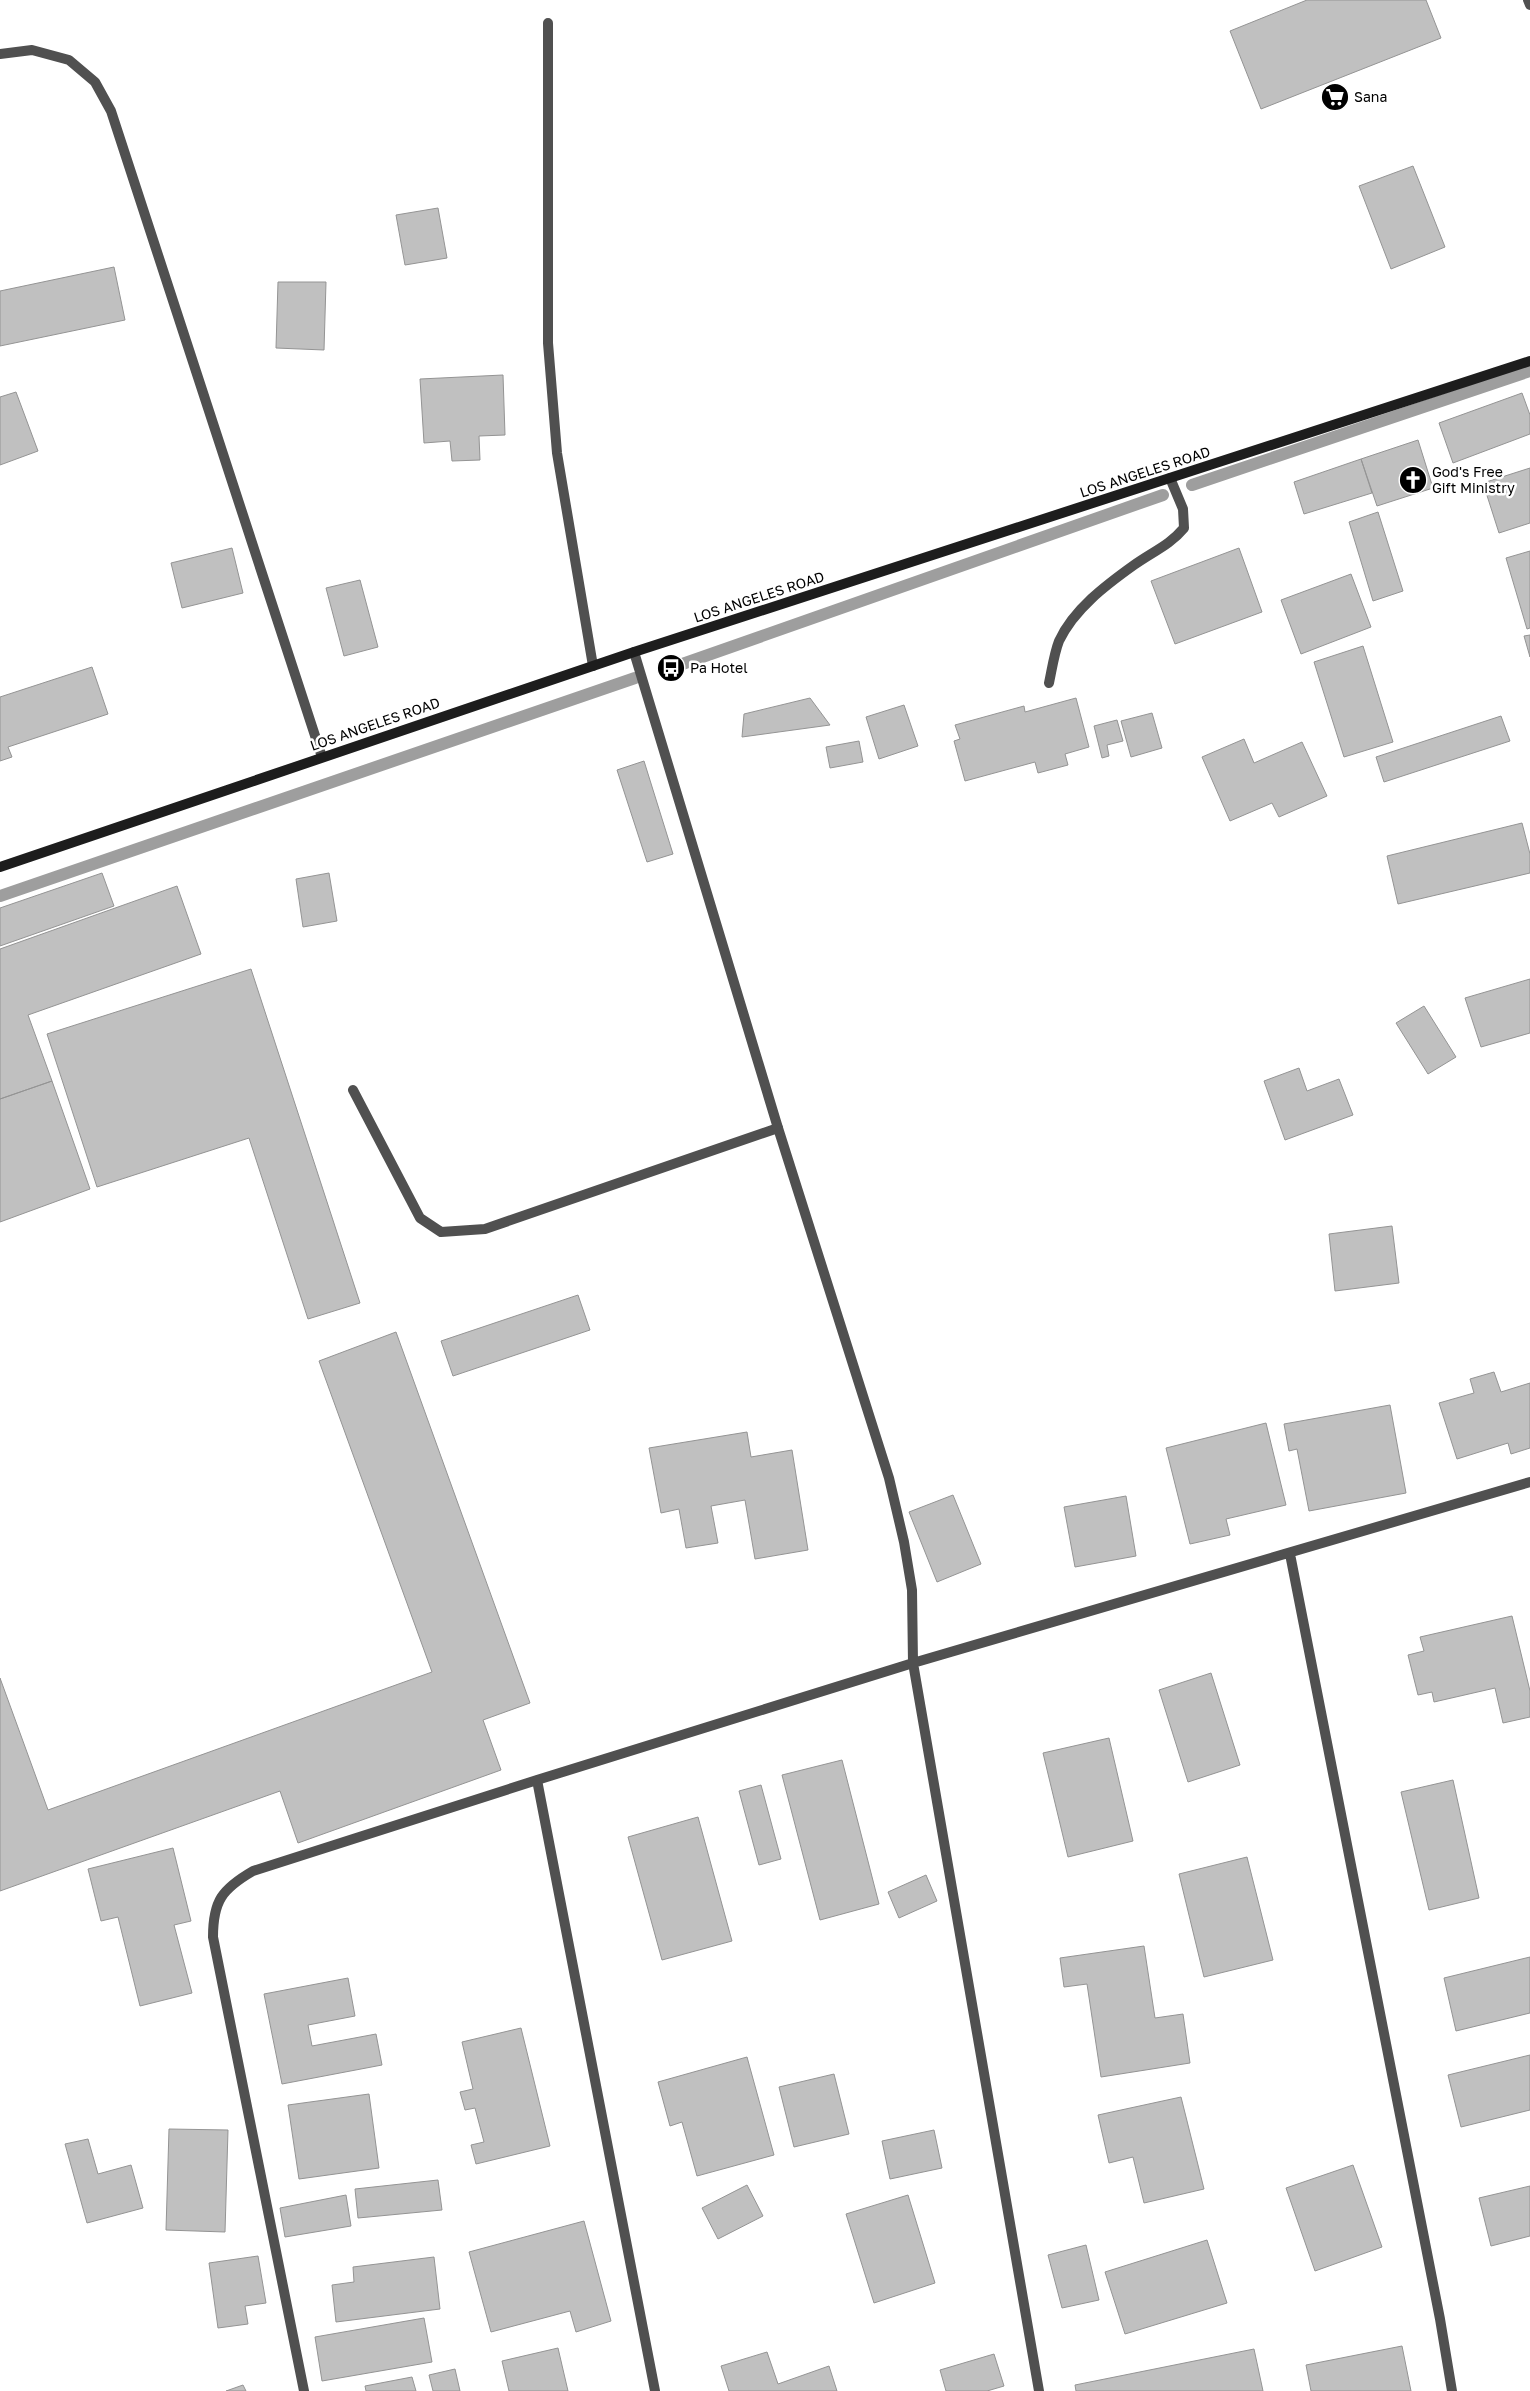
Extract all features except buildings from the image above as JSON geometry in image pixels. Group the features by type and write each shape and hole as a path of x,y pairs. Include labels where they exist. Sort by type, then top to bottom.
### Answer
{"main road":[{"name":"LOS ANGELES ROAD","path":"0,867 322,756 634,652 1530,361"}],"street":[{"path":"1528,0 1530,5"},
{"path":"548,23 548,343 557,453 593,666"},
{"path":"0,54 32,50 68,60 95,82 112,111 322,756"},
{"path":"1049,683 1058,643 1068,624 1085,605 1135,564 1174,540 1184,528 1183,509 1170,478"},
{"path":"634,652 778,1128 889,1478 904,1542 912,1590 913,1663 1039,2391"},
{"path":"353,1090 420,1218 441,1232 485,1229 778,1128"},
{"path":"304,2391 213,1937 213,1918 218,1899 234,1882 253,1871 913,1663 1290,1554 1530,1482"},
{"path":"1290,1554 1438,2309 1452,2391"},
{"path":"537,1780 654,2391"}],"waterway":[{"path":"1192,485 1530,371"},
{"path":"671,668 1163,495"},
{"path":"0,896 635,678"}],"place":[{"name":"Sana","path":"1335,97"},
{"name":"God's Free Gift Ministry","path":"1413,480"},
{"name":"Pa Hotel","path":"671,668"}]}
